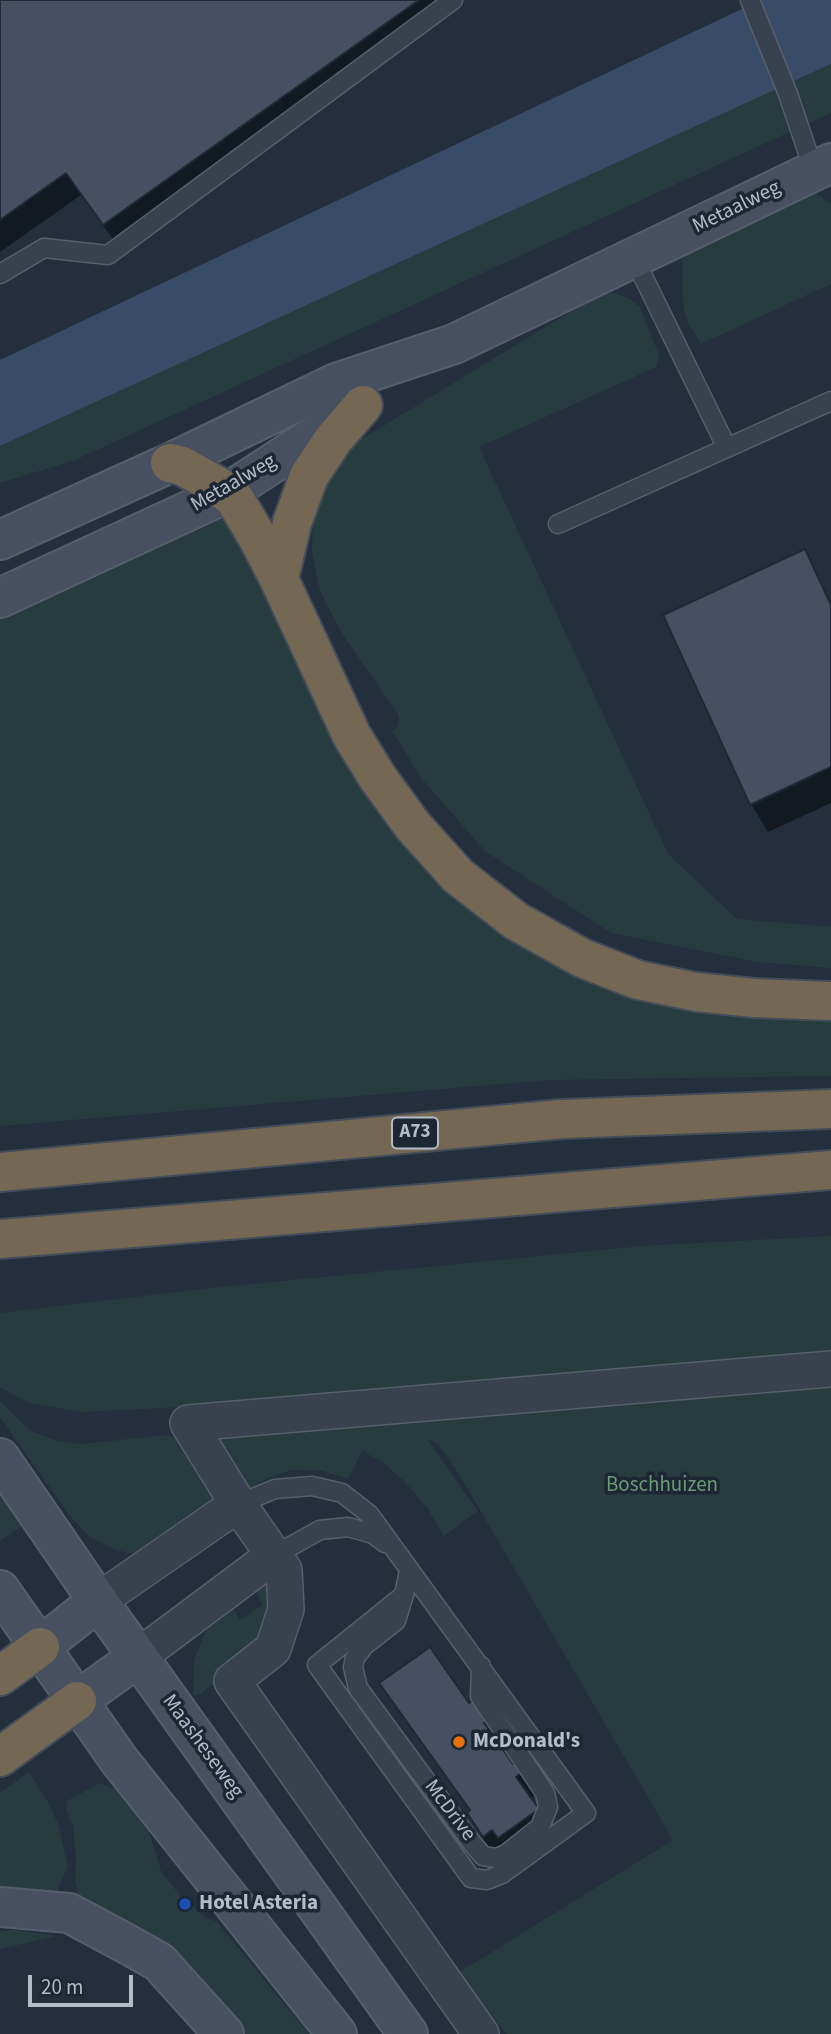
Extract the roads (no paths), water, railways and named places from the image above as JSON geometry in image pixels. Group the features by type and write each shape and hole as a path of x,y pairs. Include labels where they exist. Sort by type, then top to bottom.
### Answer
{"highway":[{"path":"279,579 292,523 309,476 333,440 363,405"},
{"path":"170,463 183,467 234,498 279,579 339,711 378,779 413,826 458,876 516,921 582,958 638,980 696,992 754,998 831,1001"},
{"name":"A73","path":"0,1172 562,1119 831,1109"},
{"path":"0,1239 831,1170"},
{"path":"0,1264 60,1233"},
{"path":"0,1676 40,1647"},
{"path":"0,1757 77,1701"}],"street":[{"name":"Metaalweg","path":"0,540 170,463 336,383 454,344 822,167"},
{"name":"Metaalweg","path":"0,598 228,492 454,344"},
{"path":"481,2034 232,1681 273,1649 286,1609 284,1570 238,1504 188,1423 831,1369"},
{"name":"Maasheseweg","path":"0,1458 98,1601 408,2034"},
{"path":"40,1647 98,1601 238,1504"},
{"path":"77,1701 273,1556"},
{"path":"0,1590 119,1759 337,2034"},
{"path":"0,1907 69,1913 159,1962 216,2031"}],"lane":[{"path":"0,274 44,248 108,255 453,0"},
{"path":"750,0 788,94 822,167"},
{"path":"634,258 727,448"},
{"path":"558,524 831,401"},
{"path":"238,1504 275,1489 312,1486 342,1493 369,1514 586,1813 502,1874 487,1880 471,1878 317,1665 404,1595 409,1571"},
{"path":"273,1556 320,1530 348,1527 373,1534 393,1549"},
{"name":"McDrive","path":"404,1595 396,1621 364,1646 355,1658 353,1667 358,1688 472,1843 483,1856 496,1858 506,1854 540,1827 548,1807 545,1793 480,1696 481,1666"}],"water":[{"path":"761,0 831,0 831,64 0,446 0,360"}],"place":[{"name":"McDonald's","path":"459,1742"},
{"name":"Hotel Asteria","path":"185,1904"}],"park label":[{"name":"Boschhuizen","path":"662,1486"}]}
